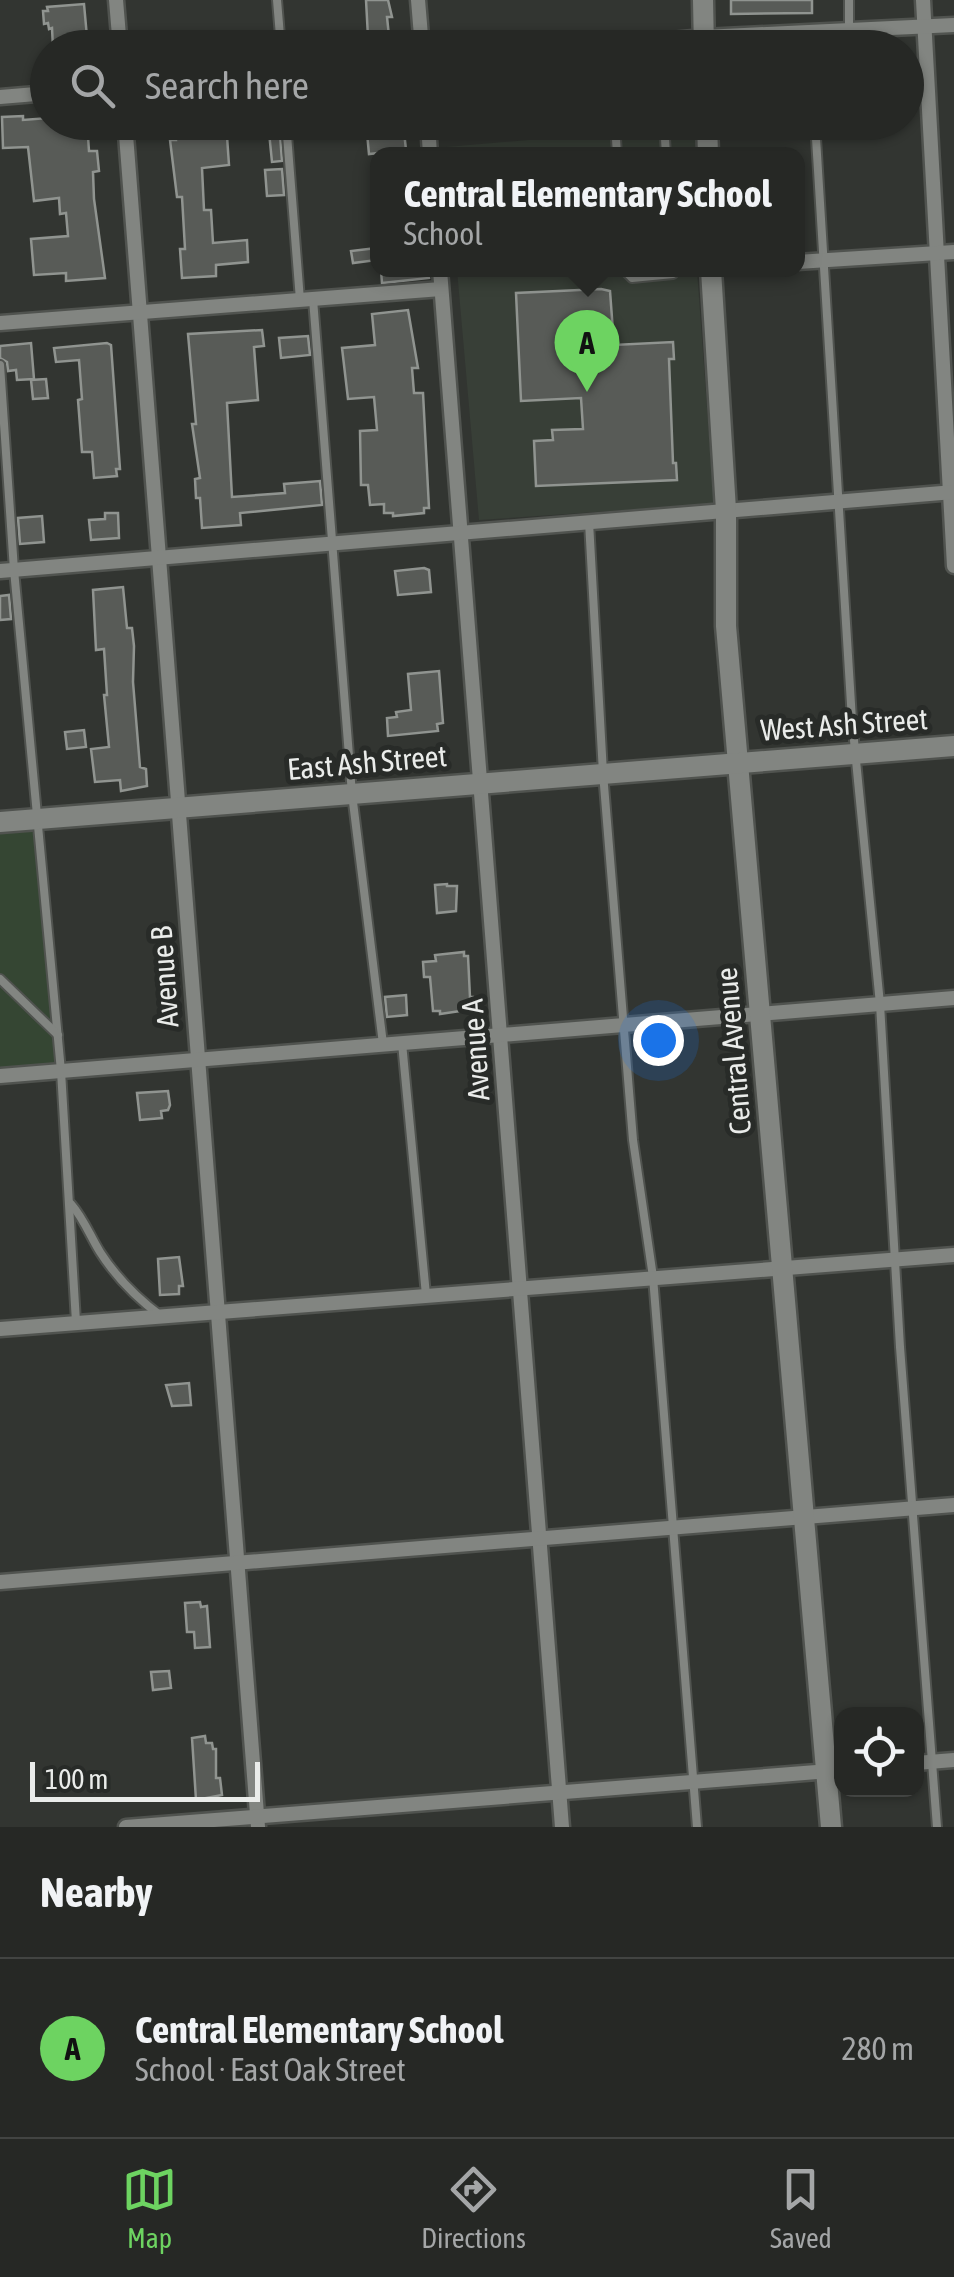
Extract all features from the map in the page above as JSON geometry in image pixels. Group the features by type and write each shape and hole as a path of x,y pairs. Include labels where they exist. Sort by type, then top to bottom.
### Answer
{"street":[{"path":"116,0 118,30"},
{"path":"418,0 420,30"},
{"path":"703,0 704,30"},
{"path":"922,0 923,30"},
{"path":"849,30 954,25"},
{"path":"924,45 954,566"},
{"path":"0,96 30,94"},
{"name":"Avenue B","path":"127,140 258,1822"},
{"path":"805,261 954,252"},
{"name":"Avenue A","path":"440,277 562,1827"},
{"name":"Central Avenue","path":"711,277 726,510 726,626 805,1516 834,1770 831,1827"},
{"path":"0,323 441,289"},
{"path":"7,571 951,492"},
{"name":"West Ash Street","path":"738,762 954,746"},
{"name":"East Ash Street","path":"0,822 738,762"},
{"path":"0,1076 954,998"},
{"path":"0,1329 954,1255"},
{"path":"0,1582 954,1505"},
{"path":"924,1762 954,1760"},
{"path":"126,1827 258,1822 834,1770"}],"lane":[{"path":"277,0 280,30"},
{"path":"849,0 849,30"},
{"path":"288,140 333,543 352,794 383,1044"},
{"path":"816,140 855,754 880,1004 921,1707"},
{"path":"0,364 7,571 40,819 76,1323"},
{"path":"589,522 603,773 633,1140 653,1277 697,1827"},
{"path":"0,979 58,1035"},
{"path":"402,1043 426,1295"},
{"path":"70,1204 112,1268 145,1304 162,1316"},
{"path":"924,1762 937,1827"}],"shaded area":[{"path":"529,140 696,140 696,147 446,147"},
{"path":"458,277 698,277 714,504 479,520"}],"green space":[{"path":"37,830 55,1064 0,1068 0,833"}],"building":[{"path":"366,0 388,0 392,17 387,17 388,30 368,30"},
{"path":"731,0 812,0 812,13 731,14"},
{"path":"84,4 86,30 49,29 48,23 44,24 43,11 48,11 47,7"},
{"path":"2,117 30,119 30,140 88,140 89,151 97,151 99,171 93,172 94,199 105,278 66,281 66,273 34,275 31,239 68,236 66,213 60,214 59,198 34,201 28,147 3,148"},
{"path":"170,140 227,140 229,165 202,168 204,210 211,210 213,243 247,240 248,262 216,265 216,276 182,278 182,197 177,197"},
{"path":"270,140 280,140 282,161 272,162"},
{"path":"368,140 405,140 406,147 370,147 369,154"},
{"path":"282,169 284,195 267,196 265,170"},
{"path":"370,249 370,261 353,263 351,251"},
{"path":"382,277 429,278 382,283"},
{"path":"610,291 614,345 673,342 674,359 669,359 677,480 536,486 534,441 553,440 552,430 583,429 581,398 521,401 516,293"},
{"path":"408,310 418,368 412,368 414,393 423,393 429,508 424,508 424,513 393,516 384,513 384,504 370,505 368,485 361,485 360,431 377,430 374,397 348,399 342,348 375,345 372,314"},
{"path":"262,330 264,346 254,347 258,400 227,403 232,497 285,493 284,484 320,481 322,505 240,513 241,525 202,528 200,498 196,498 195,479 200,478 192,424 196,424 188,334"},
{"path":"308,336 310,355 281,358 279,338"},
{"path":"31,343 34,379 17,380 16,370 8,371 7,362 0,358 0,346"},
{"path":"111,345 120,469 116,469 117,476 94,478 92,452 82,452 79,360 56,362 54,348"},
{"path":"46,379 48,398 33,399 31,380"},
{"path":"105,513 118,513 119,538 91,540 89,520 105,519"},
{"path":"42,516 44,542 20,544 18,518"},
{"path":"429,570 431,592 398,595 395,571"},
{"path":"123,587 127,628 132,628 134,646 140,767 146,769 147,786 121,791 120,780 95,782 91,749 109,747 104,649 96,650 93,590"},
{"path":"9,595 11,619 0,620 0,596"},
{"path":"439,671 443,723 437,724 438,731 388,736 387,718 411,710 408,674"},
{"path":"84,730 86,747 67,749 65,732"},
{"path":"435,885 457,886 456,911 437,913"},
{"path":"464,952 468,956 474,1009 440,1014 433,1011 430,977 424,977 423,962 436,961 435,955"},
{"path":"406,995 407,1015 387,1017 385,997"},
{"path":"168,1091 170,1105 168,1110 161,1111 162,1118 140,1120 137,1093"},
{"path":"179,1257 183,1286 179,1286 179,1294 160,1295 158,1259"},
{"path":"189,1383 191,1405 172,1406 166,1385"},
{"path":"200,1602 201,1607 207,1606 210,1647 195,1648 194,1632 187,1632 185,1603"},
{"path":"169,1671 171,1688 153,1690 151,1672"},
{"path":"205,1736 206,1743 212,1743 216,1749 216,1778 220,1778 222,1795 196,1800 192,1738"}],"place":[{"name":"Central Elementary School","path":"587,392"}]}
